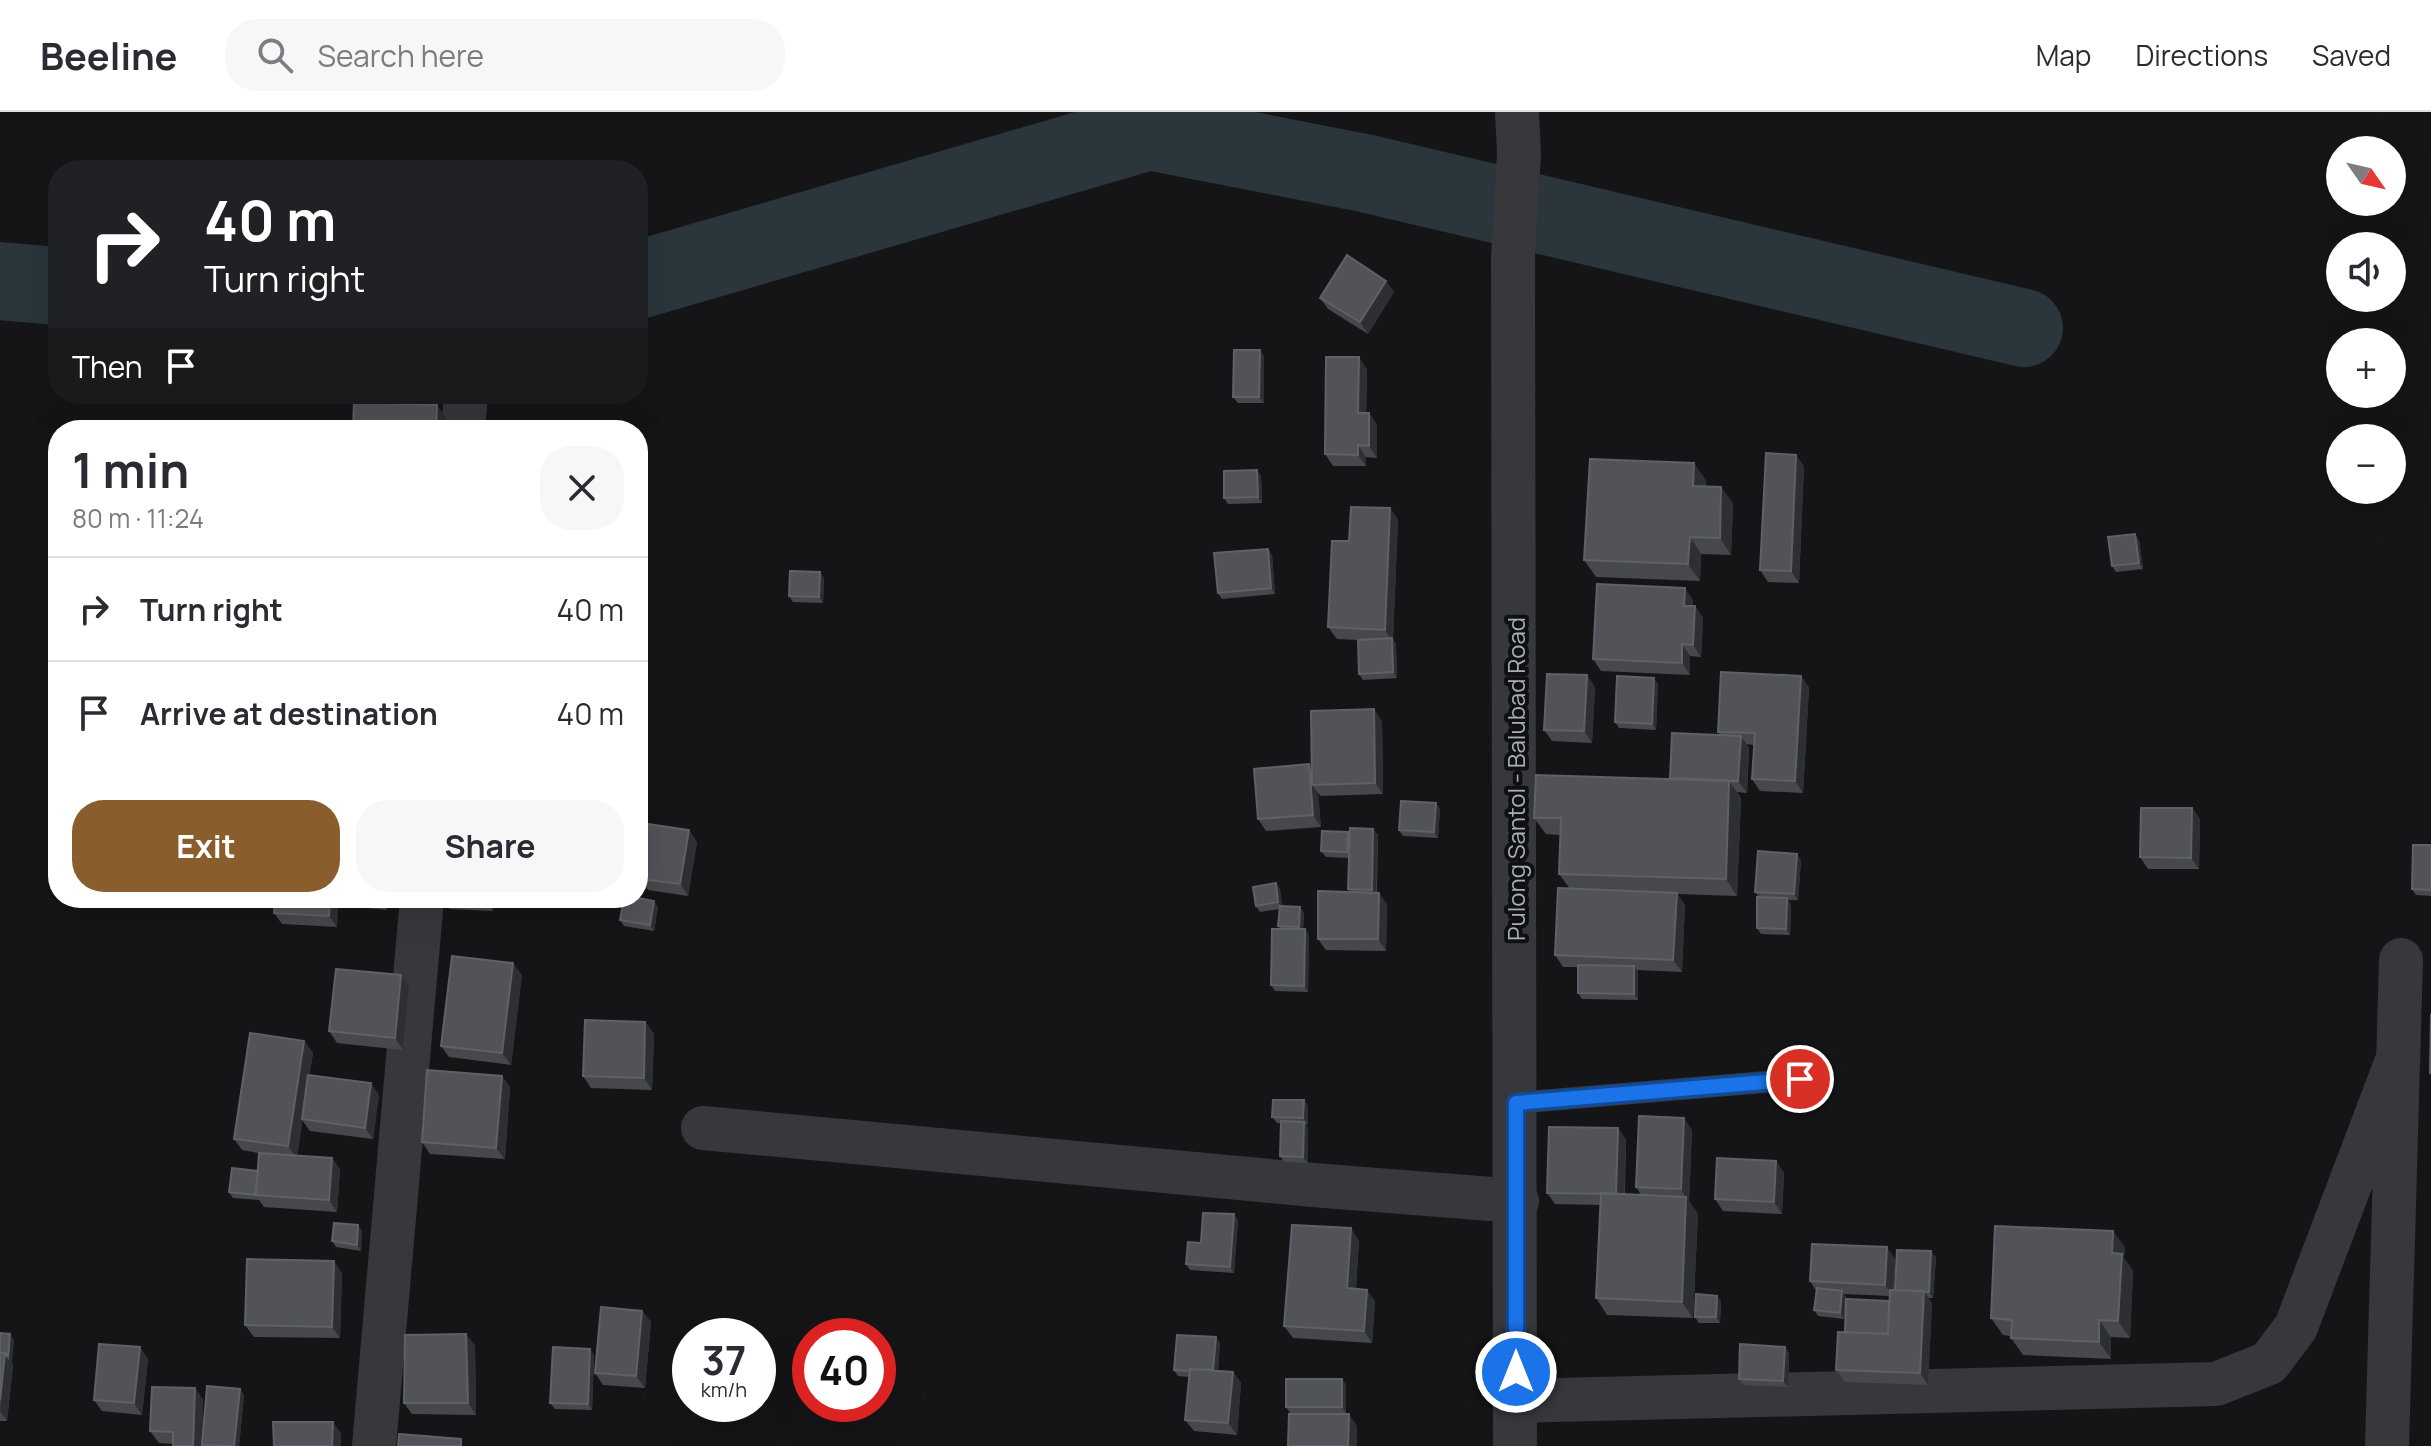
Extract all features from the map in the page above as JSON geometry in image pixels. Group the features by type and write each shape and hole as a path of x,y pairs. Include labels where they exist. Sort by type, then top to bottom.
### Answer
{"street":[{"name":"Pulong Santol - Balubad Road","path":"1515,1446 1517,1201 1513,257 1518,133"},
{"path":"374,1446 421,908"},
{"path":"2387,1446 2401,960"},
{"path":"1516,1401 2216,1384 2269,1363 2296,1327 2398,1058"},
{"path":"703,1128 1517,1201"}],"lane":[{"path":"1516,1103 1800,1079"}],"building":[{"path":"1347,255 1386,281 1360,322 1320,298"},
{"path":"1234,350 1260,350 1259,397 1233,397"},
{"path":"1326,357 1359,357 1358,413 1369,413 1369,446 1358,445 1358,455 1325,454"},
{"path":"354,404 437,405 436,420 353,420"},
{"path":"1766,453 1796,455 1791,571 1760,570"},
{"path":"1590,459 1694,463 1693,486 1721,487 1720,538 1690,537 1688,564 1584,560"},
{"path":"1257,470 1258,497 1224,498 1224,471"},
{"path":"1351,507 1390,508 1385,630 1328,627 1332,541 1349,541"},
{"path":"2135,534 2139,563 2112,566 2108,537"},
{"path":"1268,549 1271,588 1218,593 1214,553"},
{"path":"790,571 820,572 819,597 789,596"},
{"path":"1597,584 1685,588 1684,606 1695,606 1693,645 1682,644 1682,663 1593,659"},
{"path":"1392,638 1393,672 1359,674 1358,640"},
{"path":"1721,672 1801,676 1795,781 1752,779 1755,733 1718,732"},
{"path":"1547,674 1587,675 1584,731 1544,730"},
{"path":"1617,676 1654,678 1652,724 1615,722"},
{"path":"1374,709 1375,783 1312,785 1311,711"},
{"path":"1672,733 1741,736 1738,781 1670,778"},
{"path":"1309,764 1313,815 1258,819 1254,769"},
{"path":"1536,775 1729,781 1726,879 1559,874 1561,818 1534,818"},
{"path":"1401,801 1436,803 1434,832 1399,830"},
{"path":"2141,808 2192,808 2191,858 2140,857"},
{"path":"648,824 689,830 680,884 648,880"},
{"path":"1350,828 1373,829 1372,890 1348,889"},
{"path":"1322,831 1348,832 1347,852 1321,851"},
{"path":"2413,845 2431,845 2431,890 2412,889"},
{"path":"1758,851 1797,854 1794,894 1755,892"},
{"path":"1276,883 1278,902 1256,906 1253,887"},
{"path":"1558,888 1677,893 1673,960 1555,955"},
{"path":"1318,891 1379,893 1378,939 1318,939"},
{"path":"1757,897 1787,898 1786,929 1757,928"},
{"path":"648,900 654,901 650,925 620,920 622,908 648,908"},
{"path":"1280,906 1300,907 1299,927 1278,926"},
{"path":"274,908 329,908 329,916 274,913"},
{"path":"1272,929 1305,929 1304,986 1271,985"},
{"path":"452,956 513,963 502,1053 441,1046"},
{"path":"1578,965 1634,966 1634,994 1578,993"},
{"path":"336,969 401,975 395,1038 329,1031"},
{"path":"585,1020 645,1022 644,1078 583,1076"},
{"path":"250,1033 304,1041 288,1146 234,1139"},
{"path":"427,1070 502,1076 496,1148 422,1142"},
{"path":"308,1075 371,1083 365,1128 302,1119"},
{"path":"1273,1100 1304,1100 1303,1118 1272,1117"},
{"path":"1639,1116 1684,1118 1681,1189 1636,1187"},
{"path":"1281,1121 1304,1122 1303,1157 1280,1156"},
{"path":"1549,1127 1618,1128 1616,1194 1547,1193"},
{"path":"259,1153 332,1158 329,1200 256,1195"},
{"path":"1717,1158 1776,1161 1774,1202 1715,1199"},
{"path":"232,1168 258,1171 255,1195 229,1192"},
{"path":"1601,1193 1686,1197 1682,1302 1596,1298"},
{"path":"1203,1213 1234,1214 1230,1267 1186,1264 1188,1242 1201,1243"},
{"path":"334,1223 358,1225 357,1245 332,1241"},
{"path":"1292,1225 1351,1228 1347,1288 1367,1290 1364,1331 1284,1326"},
{"path":"1995,1226 2113,1231 2112,1253 2122,1254 2118,1321 2099,1320 2099,1342 2011,1338 2012,1320 1991,1318"},
{"path":"1812,1244 1887,1247 1885,1285 1810,1281"},
{"path":"1897,1250 1931,1251 1929,1292 1895,1290"},
{"path":"247,1259 334,1261 332,1327 245,1325"},
{"path":"1817,1288 1842,1291 1840,1313 1814,1310"},
{"path":"1890,1290 1924,1291 1920,1373 1836,1370 1838,1332 1888,1334"},
{"path":"1696,1294 1717,1296 1716,1317 1695,1317"},
{"path":"1846,1299 1889,1301 1888,1334 1845,1332"},
{"path":"601,1307 642,1311 636,1376 595,1373"},
{"path":"0,1333 10,1334 8,1357 0,1353"},
{"path":"466,1334 468,1403 404,1403 405,1335"},
{"path":"1177,1335 1216,1337 1213,1370 1174,1370"},
{"path":"99,1344 140,1347 134,1403 94,1400"},
{"path":"1740,1344 1785,1347 1783,1381 1739,1379"},
{"path":"553,1347 590,1349 588,1404 550,1403"},
{"path":"0,1353 5,1353 0,1400"},
{"path":"1190,1369 1233,1372 1228,1423 1185,1420"},
{"path":"1286,1379 1342,1379 1342,1407 1286,1407"},
{"path":"207,1386 240,1389 234,1446 202,1445"},
{"path":"152,1387 195,1388 193,1446 173,1446 173,1432 150,1431"},
{"path":"1289,1414 1349,1414 1348,1446 1288,1446"},
{"path":"273,1422 333,1422 332,1446 274,1446"},
{"path":"399,1434 461,1439 461,1446 398,1446"}],"waterway":[{"path":"648,277 1149,131 1364,173 2024,328"},
{"path":"0,281 48,285"}],"route":[{"path":"1516,1372 1516,1103 1800,1079"}]}
